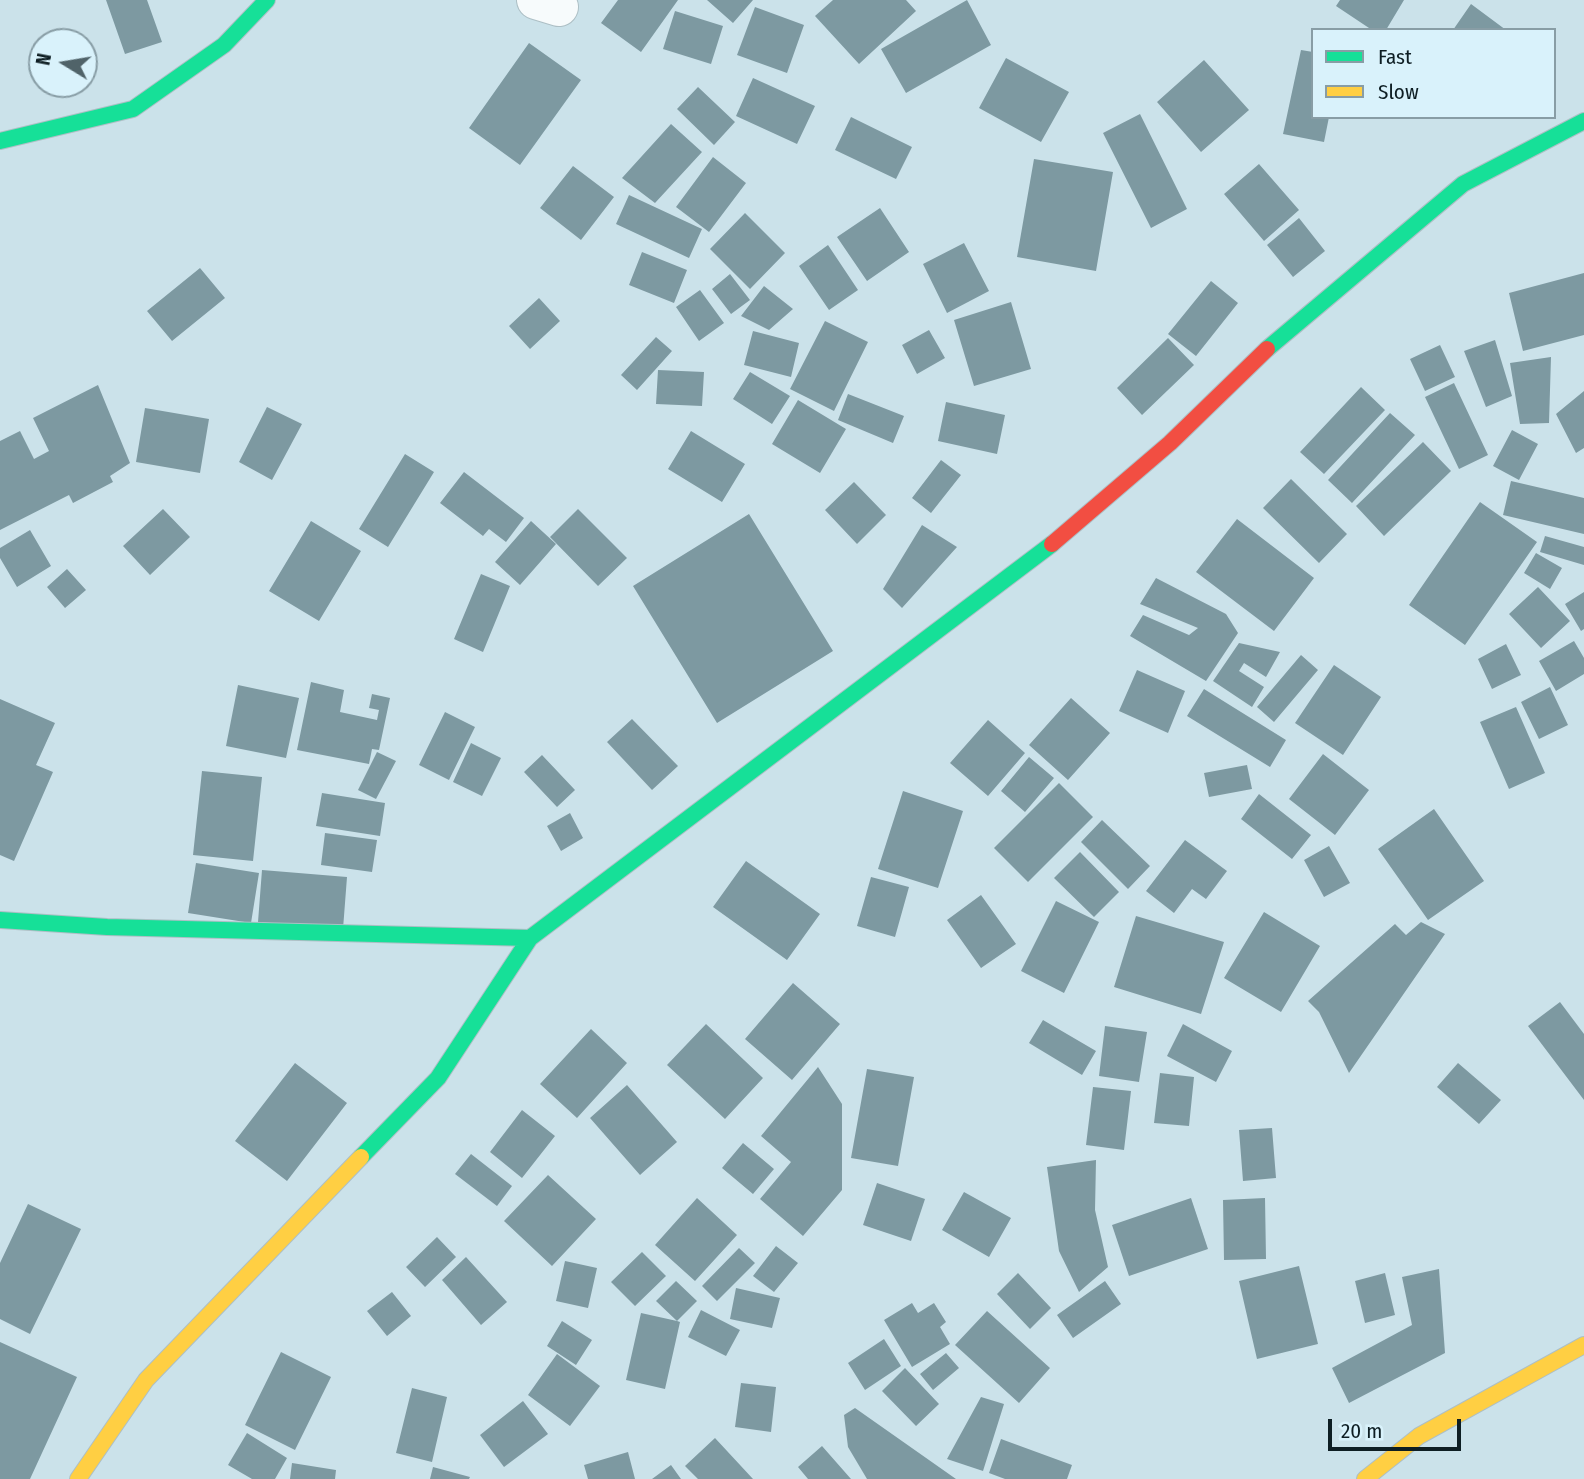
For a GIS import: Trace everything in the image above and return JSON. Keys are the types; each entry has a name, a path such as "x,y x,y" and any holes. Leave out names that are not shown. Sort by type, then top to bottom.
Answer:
{"street":[{"path":"0,141 133,109 224,45 267,0"},
{"path":"78,1479 146,1380 438,1078 530,938 1033,561 1170,443 1287,330 1463,184 1584,121"},
{"path":"0,920 107,927 530,938"},
{"path":"1365,1479 1419,1436 1584,1345"}],"building":[{"path":"106,0 147,0 162,42 125,54"},
{"path":"618,0 678,0 641,52 601,23"},
{"path":"707,0 753,0 733,23"},
{"path":"833,0 906,0 916,11 859,64 815,16"},
{"path":"967,0 991,45 906,93 881,49"},
{"path":"1340,0 1404,0 1387,28 1369,28 1336,6"},
{"path":"1471,4 1503,28 1454,28"},
{"path":"755,7 804,25 787,73 737,55"},
{"path":"675,11 723,26 711,64 663,49"},
{"path":"529,43 581,80 520,165 469,128"},
{"path":"1301,50 1311,52 1311,119 1329,119 1324,142 1283,134"},
{"path":"1006,58 1069,92 1041,142 979,108"},
{"path":"1204,60 1249,110 1201,152 1157,102"},
{"path":"753,78 815,106 797,144 736,116"},
{"path":"698,87 735,122 714,145 677,109"},
{"path":"1140,114 1187,209 1151,228 1103,133"},
{"path":"851,117 912,147 896,179 835,150"},
{"path":"671,124 702,152 655,203 622,178"},
{"path":"713,157 746,183 709,232 676,207"},
{"path":"1034,159 1113,172 1096,271 1017,257"},
{"path":"1259,164 1299,210 1264,241 1224,194"},
{"path":"573,166 614,197 581,240 540,208"},
{"path":"629,195 702,229 689,258 616,224"},
{"path":"880,208 909,252 867,281 837,237"},
{"path":"745,213 785,253 750,289 710,249"},
{"path":"1299,218 1325,251 1293,277 1267,245"},
{"path":"964,243 989,291 947,313 923,264"},
{"path":"828,245 858,290 829,310 799,266"},
{"path":"642,252 687,270 674,303 629,285"},
{"path":"200,268 225,298 172,341 147,311"},
{"path":"1584,273 1584,335 1523,351 1509,293"},
{"path":"730,274 750,300 731,314 712,289"},
{"path":"1211,281 1238,303 1196,356 1168,334"},
{"path":"764,286 793,309 769,330 741,316"},
{"path":"700,290 724,323 699,341 676,307"},
{"path":"539,298 560,321 530,349 509,326"},
{"path":"1011,302 1031,369 974,386 954,320"},
{"path":"825,321 868,342 834,411 790,389"},
{"path":"929,330 945,358 917,374 902,345"},
{"path":"753,331 799,343 791,377 744,365"},
{"path":"656,337 672,351 637,390 621,375"},
{"path":"1168,338 1194,365 1142,415 1117,388"},
{"path":"1495,340 1512,396 1486,407 1464,351"},
{"path":"1440,345 1455,377 1425,391 1410,359"},
{"path":"1551,357 1549,423 1520,424 1510,363"},
{"path":"658,370 704,372 702,406 656,404"},
{"path":"750,372 790,396 772,424 733,399"},
{"path":"1454,383 1488,455 1459,469 1425,397"},
{"path":"98,385 130,463 110,476 113,482 73,503 69,495 0,530 0,441 20,431 34,459 49,451 33,418"},
{"path":"1361,387 1385,410 1324,474 1300,452"},
{"path":"1584,391 1584,448 1576,453 1556,414"},
{"path":"848,394 904,416 893,443 838,420"},
{"path":"798,400 846,429 820,473 772,444"},
{"path":"946,402 1005,415 997,454 938,441"},
{"path":"267,407 302,424 272,480 239,462"},
{"path":"145,408 209,419 200,473 136,462"},
{"path":"1390,413 1415,435 1352,503 1328,480"},
{"path":"1512,430 1538,444 1519,480 1493,466"},
{"path":"691,431 745,464 722,502 668,469"},
{"path":"1423,442 1451,471 1384,536 1356,506"},
{"path":"405,454 434,472 388,547 359,529"},
{"path":"941,460 961,475 931,513 912,498"},
{"path":"464,472 524,518 506,542 489,529 483,536 440,503"},
{"path":"1291,479 1347,534 1319,563 1263,508"},
{"path":"1511,481 1584,498 1584,534 1503,515"},
{"path":"854,482 886,515 857,544 825,510"},
{"path":"1480,502 1537,542 1465,645 1409,605"},
{"path":"163,509 190,537 150,575 123,546"},
{"path":"578,509 627,558 598,586 550,537"},
{"path":"749,514 833,651 717,723 633,586"},
{"path":"1237,519 1314,578 1274,631 1196,572"},
{"path":"311,521 361,551 319,621 269,591"},
{"path":"531,521 556,544 520,585 495,562"},
{"path":"922,525 957,547 902,608 883,589"},
{"path":"30,530 51,566 17,587 0,558 0,548"},
{"path":"1545,536 1584,547 1584,565 1540,552"},
{"path":"1536,553 1562,568 1550,589 1524,573"},
{"path":"67,569 86,590 65,608 47,587"},
{"path":"481,574 510,586 483,652 454,639"},
{"path":"1156,578 1226,614 1238,633 1206,681 1130,636 1143,615 1189,635 1198,628 1140,604"},
{"path":"1538,587 1570,621 1541,648 1509,614"},
{"path":"1584,592 1584,629 1581,631 1565,604"},
{"path":"1574,641 1584,658 1584,674 1556,691 1539,661"},
{"path":"1239,643 1280,652 1266,677 1244,663 1239,671 1264,687 1252,707 1213,681"},
{"path":"1506,644 1521,675 1492,689 1478,659"},
{"path":"1301,655 1318,670 1274,722 1257,707"},
{"path":"1334,665 1381,697 1343,755 1295,723"},
{"path":"1137,670 1185,691 1168,733 1119,711"},
{"path":"311,682 344,690 340,712 377,720 379,710 369,708 372,694 390,698 379,750 372,749 369,764 297,750"},
{"path":"238,685 299,698 286,758 226,746"},
{"path":"1550,687 1568,725 1539,739 1521,702"},
{"path":"1204,689 1286,740 1270,767 1187,716"},
{"path":"1071,698 1110,733 1068,780 1029,745"},
{"path":"0,699 55,723 36,765 53,772 14,861 0,855"},
{"path":"1516,707 1545,773 1509,789 1480,722"},
{"path":"445,712 475,727 449,780 419,765"},
{"path":"632,719 678,766 652,790 607,742"},
{"path":"988,720 1025,753 988,796 950,763"},
{"path":"471,743 501,758 482,796 453,782"},
{"path":"377,752 396,761 376,799 358,790"},
{"path":"1323,754 1369,790 1335,835 1289,799"},
{"path":"542,755 575,790 557,807 524,772"},
{"path":"1029,757 1054,778 1025,812 1001,791"},
{"path":"1247,765 1252,789 1209,797 1204,773"},
{"path":"202,771 262,777 253,861 193,855"},
{"path":"1059,783 1093,817 1028,882 994,848"},
{"path":"903,791 963,811 938,888 878,869"},
{"path":"322,793 385,803 380,836 316,826"},
{"path":"1259,794 1311,835 1292,859 1241,819"},
{"path":"1434,809 1484,881 1428,920 1378,849"},
{"path":"570,813 583,838 561,851 547,826"},
{"path":"1102,820 1150,866 1128,889 1081,842"},
{"path":"325,833 377,840 372,872 321,865"},
{"path":"1185,840 1227,871 1206,899 1192,889 1174,913 1146,891"},
{"path":"1329,846 1350,883 1324,897 1304,860"},
{"path":"1080,852 1119,892 1094,917 1054,878"},
{"path":"746,861 820,914 787,960 713,907"},
{"path":"196,863 259,873 251,923 188,913"},
{"path":"262,870 347,877 343,929 258,922"},
{"path":"871,877 909,887 895,937 857,926"},
{"path":"981,895 1016,944 981,968 947,920"},
{"path":"1056,901 1099,922 1064,993 1021,971"},
{"path":"1264,912 1320,946 1281,1012 1224,978"},
{"path":"1136,916 1224,942 1201,1014 1114,987"},
{"path":"1421,922 1445,934 1349,1073 1319,1012 1308,1001 1395,924 1406,935"},
{"path":"793,983 840,1024 792,1080 745,1039"},
{"path":"1560,1002 1584,1034 1584,1100 1528,1026"},
{"path":"1043,1020 1096,1051 1082,1075 1029,1043"},
{"path":"706,1024 763,1078 725,1119 667,1065"},
{"path":"1183,1024 1232,1051 1216,1082 1167,1056"},
{"path":"1105,1026 1147,1032 1139,1082 1099,1076"},
{"path":"591,1029 627,1063 577,1118 540,1084"},
{"path":"295,1063 347,1103 287,1181 235,1141"},
{"path":"1458,1063 1501,1100 1479,1124 1437,1087"},
{"path":"818,1067 842,1104 842,1190 803,1236 760,1199 791,1162 761,1136"},
{"path":"867,1069 914,1077 898,1166 851,1158"},
{"path":"1160,1073 1194,1077 1189,1126 1154,1123"},
{"path":"627,1085 677,1142 640,1175 590,1118"},
{"path":"1093,1087 1131,1091 1124,1150 1086,1145"},
{"path":"522,1110 555,1136 522,1178 490,1152"},
{"path":"1272,1128 1276,1178 1243,1181 1239,1130"},
{"path":"743,1143 774,1169 753,1194 722,1168"},
{"path":"471,1154 512,1186 497,1206 455,1174"},
{"path":"1096,1160 1095,1210 1108,1267 1079,1292 1059,1251 1047,1167"},
{"path":"548,1175 596,1219 552,1266 504,1221"},
{"path":"877,1183 925,1199 911,1241 863,1225"},
{"path":"964,1192 1011,1218 989,1257 942,1230"},
{"path":"697,1198 737,1235 695,1281 655,1245"},
{"path":"1191,1198 1208,1249 1129,1276 1112,1225"},
{"path":"1265,1198 1266,1259 1224,1260 1223,1200"},
{"path":"28,1204 81,1229 30,1334 0,1319 0,1263"},
{"path":"437,1237 456,1257 425,1287 406,1267"},
{"path":"776,1246 798,1263 774,1292 753,1276"},
{"path":"739,1248 755,1263 717,1301 702,1286"},
{"path":"642,1252 666,1276 635,1306 611,1282"},
{"path":"466,1257 507,1302 481,1325 442,1280"},
{"path":"565,1261 597,1268 588,1308 556,1301"},
{"path":"1299,1266 1318,1344 1257,1359 1239,1281"},
{"path":"1439,1269 1445,1353 1349,1403 1332,1368 1412,1325 1402,1277"},
{"path":"1018,1273 1051,1308 1030,1329 997,1294"},
{"path":"1385,1273 1395,1315 1365,1323 1355,1281"},
{"path":"676,1281 697,1301 677,1321 656,1301"},
{"path":"1105,1281 1121,1304 1073,1338 1057,1315"},
{"path":"736,1288 780,1298 772,1328 730,1319"},
{"path":"392,1292 411,1316 387,1336 367,1311"},
{"path":"912,1303 918,1313 934,1303 946,1322 940,1327 950,1344 912,1367 884,1320"},
{"path":"701,1310 740,1330 726,1356 688,1337"},
{"path":"987,1311 1050,1368 1019,1403 955,1345"},
{"path":"641,1313 680,1322 665,1389 626,1380"},
{"path":"562,1321 592,1340 576,1365 547,1346"},
{"path":"884,1339 901,1366 865,1390 848,1363"},
{"path":"0,1342 77,1377 30,1479 0,1479"},
{"path":"281,1352 331,1377 295,1450 245,1425"},
{"path":"946,1353 959,1368 933,1390 920,1374"},
{"path":"557,1354 600,1386 570,1426 528,1395"},
{"path":"905,1368 939,1404 916,1426 882,1391"},
{"path":"741,1383 776,1387 771,1432 735,1427"},
{"path":"412,1388 447,1397 432,1462 396,1453"},
{"path":"981,1397 1004,1404 983,1471 947,1459"},
{"path":"523,1401 548,1434 504,1467 480,1435"},
{"path":"855,1408 956,1479 867,1479 848,1447 844,1415"},
{"path":"247,1433 287,1458 275,1479 252,1479 228,1465"},
{"path":"715,1438 753,1479 698,1479 685,1466"},
{"path":"1001,1439 1072,1465 1067,1479 1005,1479 989,1473"},
{"path":"822,1446 851,1479 808,1479 798,1467"},
{"path":"628,1452 635,1479 588,1479 584,1465"},
{"path":"292,1463 336,1470 335,1479 290,1479"},
{"path":"671,1465 681,1479 652,1479"},
{"path":"433,1467 470,1477 430,1479"}],"traffic: fast":[{"path":"0,141 133,109 224,45 267,0"},
{"path":"1267,349 1463,184 1584,121"},
{"path":"361,1157 438,1078 530,938 1052,544"},
{"path":"0,920 107,927 530,938"}],"traffic: slow":[{"path":"78,1479 146,1380 361,1157"},
{"path":"1365,1479 1419,1436 1584,1345"}],"traffic: jam":[{"path":"1052,544 1170,443 1267,349"}]}
